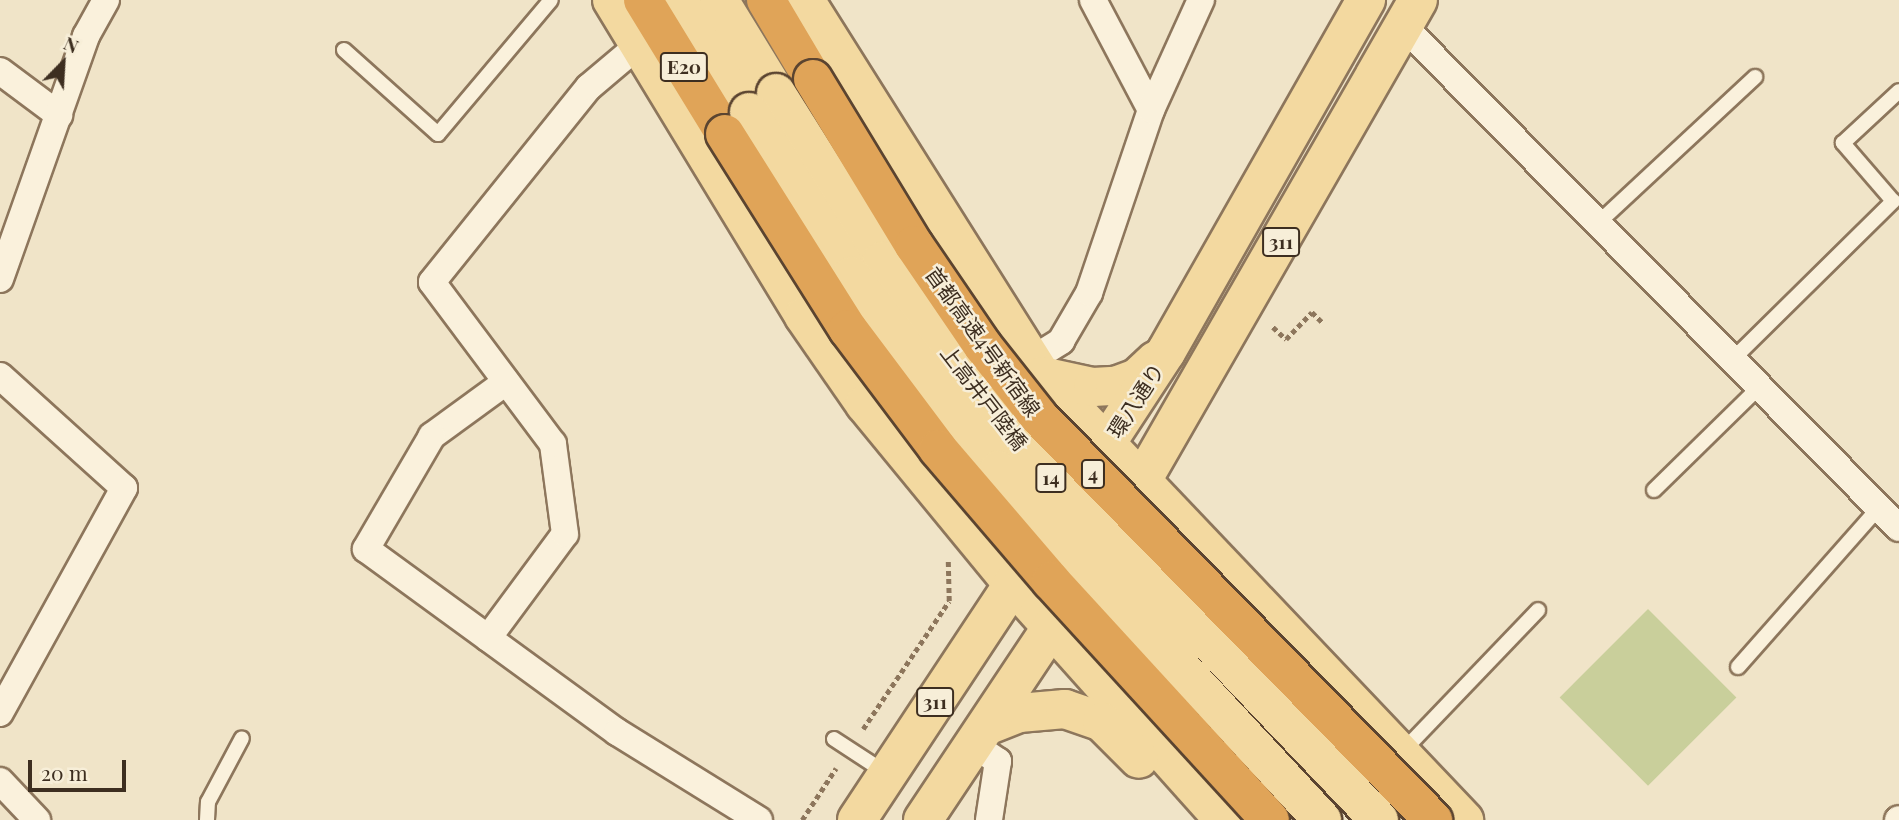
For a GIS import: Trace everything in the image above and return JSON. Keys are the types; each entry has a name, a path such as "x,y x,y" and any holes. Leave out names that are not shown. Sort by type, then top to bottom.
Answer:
{"highway":[{"name":"E20","path":"643,0 750,113"},
{"name":"首都高速4号新宿線","path":"766,0 915,245 983,346 1039,417 1433,820"},
{"path":"750,113 848,329 938,449 1051,581 1270,820"}],"main road":[{"path":"612,0 641,43 804,316 865,404 1013,584 1223,820"},
{"name":"14","path":"678,0 750,113"},
{"name":"14","path":"719,0 750,113"},
{"path":"805,0 1036,368 1105,445 1464,820"},
{"name":"環八通り","path":"857,820 1166,352 1366,0"},
{"name":"311","path":"923,820 1052,628 1142,483 1411,14"},
{"name":"上高井戸陸橋","path":"750,113 851,276 998,470 1322,820"},
{"name":"上高井戸陸橋","path":"750,113 882,261 1027,451 1379,820"},
{"path":"804,316 864,373 912,378 944,364 973,311 942,219"},
{"path":"1036,368 1093,387 1115,386 1137,378 1166,352"},
{"path":"1181,771 1162,729 1153,676 1154,651 1165,629 1200,602 1239,603 1276,624"},
{"path":"981,735 1019,713 1065,709 1102,722 1172,793 1223,820"}],"street":[{"path":"0,279 86,36 106,0"},
{"path":"1093,0 1151,110"},
{"path":"1036,368 1074,322 1151,110 1202,0"},
{"path":"1411,14 1597,224 1899,528"},
{"path":"488,638 565,534 553,444 432,282 589,87 641,43"},
{"path":"0,71 59,115"},
{"path":"0,376 124,488 0,713"},
{"path":"506,382 432,436 366,549 617,732 759,820"},
{"path":"981,735 998,761 989,820"},
{"path":"0,781 37,820"}],"lane":[{"path":"344,50 438,134 551,0"},
{"path":"1597,224 1755,77"},
{"path":"1731,361 1893,201 1843,143 1899,91"},
{"path":"1654,490 1758,388"},
{"path":"1738,667 1878,509"},
{"path":"1400,753 1538,610"},
{"path":"207,820 208,802 242,738"},
{"path":"834,739 887,774"}],"path":[{"path":"1273,327 1286,339 1312,312 1322,322"},
{"path":"802,820 949,601 948,560 939,550"}],"green space":[{"path":"1648,609 1736,697 1648,786 1560,697"}]}
